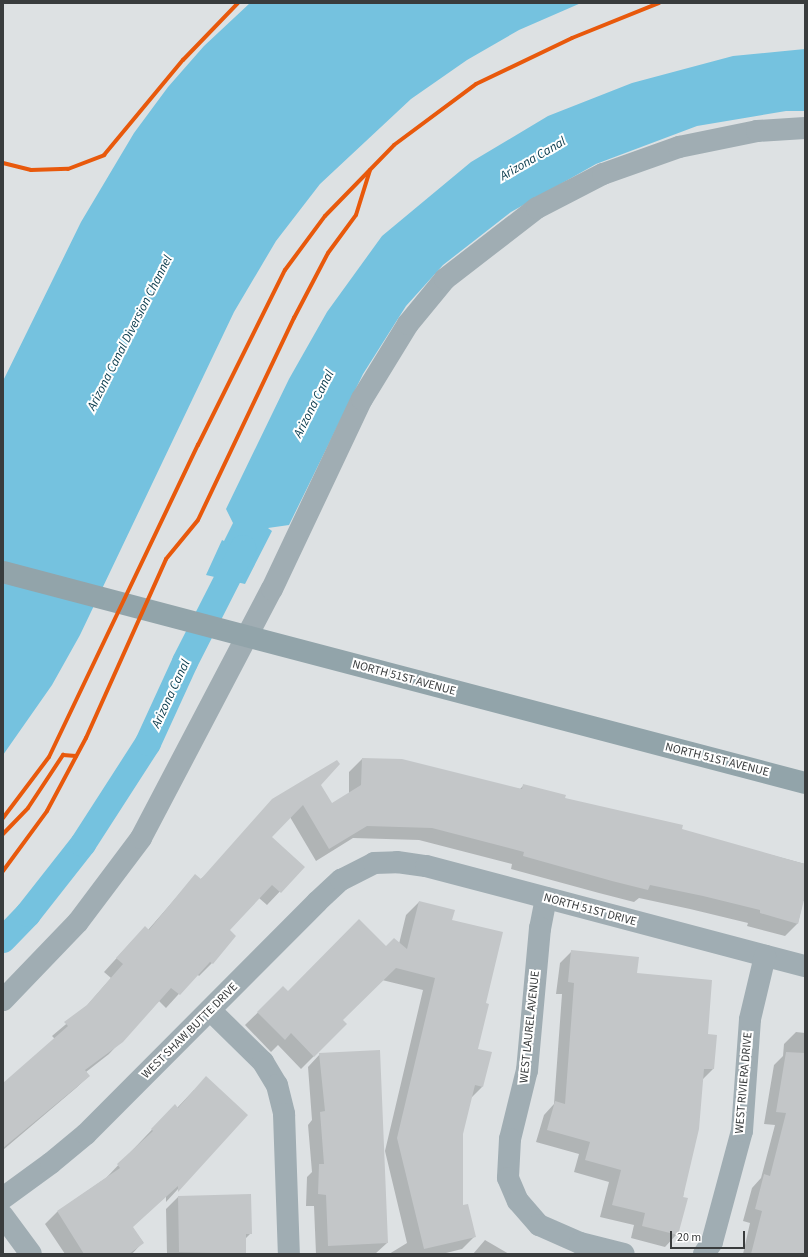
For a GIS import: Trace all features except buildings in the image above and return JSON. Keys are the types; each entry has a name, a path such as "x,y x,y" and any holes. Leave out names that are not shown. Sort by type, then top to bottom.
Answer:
{"main road":[{"name":"NORTH 51ST AVENUE","path":"3,572 805,782"}],"street":[{"path":"3,1000 78,922 141,838 247,636 362,399 408,324 445,279 537,208 603,174 679,147 757,131 805,128"},
{"name":"NORTH 51ST DRIVE","path":"374,863 397,862 426,866 805,966"},
{"name":"WEST SHAW BUTTE DRIVE","path":"3,1198 86,1134 341,880 374,863"},
{"name":"WEST LAUREL AVENUE","path":"546,898 540,928 527,1070 510,1139 508,1178 518,1200 539,1225 580,1243 624,1254"},
{"name":"WEST RIVIERA DRIVE","path":"704,1254 712,1242 742,1131 750,1019 765,956"},
{"path":"211,1011 263,1062 277,1085 284,1114 289,1254"},
{"path":"3,1216 31,1254"}],"water":[{"name":"Arizona Canal Diversion Channel","path":"250,3 581,3 519,30 467,60 411,99 320,184 276,241 234,312 80,635 52,685 3,755 3,381 81,222 134,133 168,87 204,46"},
{"path":"805,49 805,111 786,111 697,126 596,164 511,212 443,265 406,306 363,374 289,525 268,528 272,531 245,584 206,575 222,540 224,541 233,523 226,509 289,379 327,312 382,236 471,162 548,116 632,83 733,56"}],"waterway":[{"name":"Arizona Canal","path":"3,940 28,914 83,844 148,743 185,662 243,548"}],"cycle path":[{"path":"3,163 31,170 68,169 104,155 183,60 238,3"},
{"path":"3,818 49,757 198,445 285,270 325,216 394,145 476,84 572,38 659,3"},
{"path":"3,871 47,811 86,738 166,559 198,520 294,318 328,253 356,215 370,170"},
{"path":"3,834 28,808 63,755 76,756"}]}
